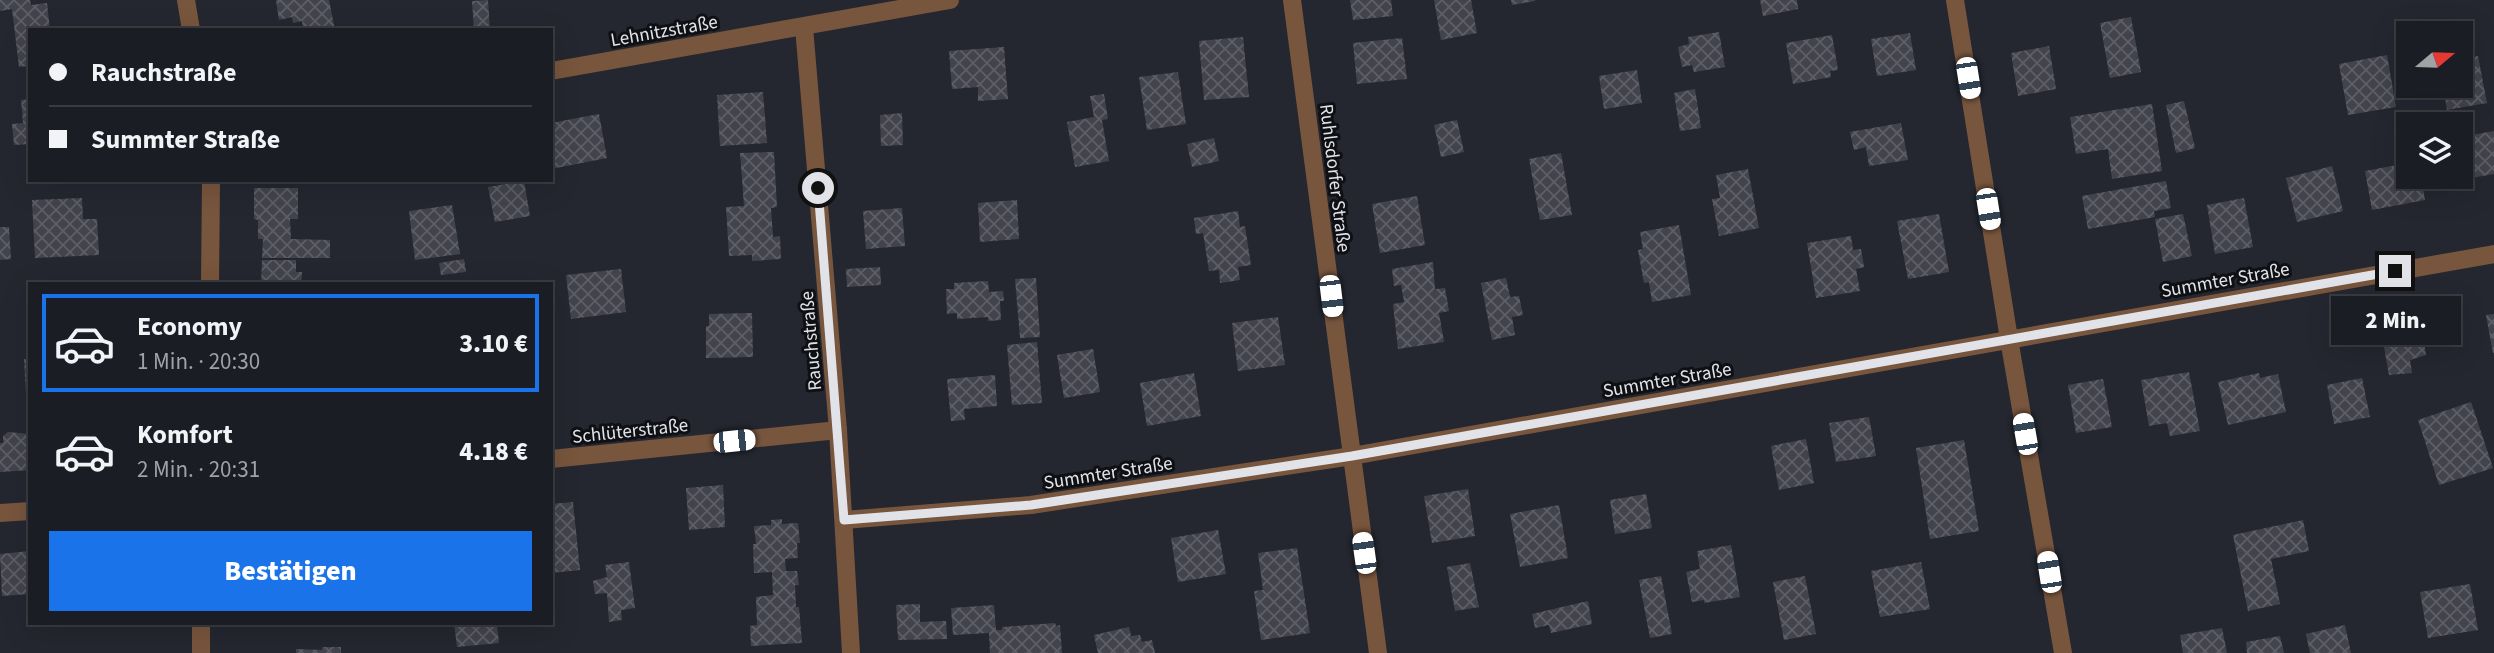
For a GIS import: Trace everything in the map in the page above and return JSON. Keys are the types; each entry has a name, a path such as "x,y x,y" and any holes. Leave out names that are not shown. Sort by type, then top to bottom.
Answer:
{"street":[{"path":"186,0 191,28"},
{"name":"Lehnitzstraße","path":"553,71 950,0"},
{"name":"Ruhlsdorfer Straße","path":"1292,0 1378,653"},
{"path":"1955,0 2063,653"},
{"name":"Rauchstraße","path":"804,27 838,430 850,653"},
{"path":"210,282 211,182"},
{"name":"Summter Straße","path":"844,520 1031,505 1352,456 2494,254"},
{"name":"Schlüterstraße","path":"553,459 838,430"},
{"path":"0,513 28,510"},
{"path":"201,625 201,653"}],"building":[{"path":"0,0 30,0 31,5 47,3 50,28 28,28 28,66 19,67 12,9 0,11"},
{"path":"276,0 329,0 335,28 303,28 302,21 293,23 292,17 279,20"},
{"path":"488,0 490,28 474,28 472,1"},
{"path":"1350,0 1391,0 1393,16 1353,20"},
{"path":"1434,0 1471,0 1477,33 1441,40"},
{"path":"1511,0 1535,0 1535,1 1512,5"},
{"path":"1760,0 1797,0 1798,9 1763,16"},
{"path":"2131,17 2141,72 2110,78 2100,23"},
{"path":"1719,32 1725,67 1694,72 1692,65 1682,67 1678,47 1689,44 1688,37"},
{"path":"1910,33 1916,70 1877,76 1871,39"},
{"path":"1832,35 1838,70 1830,71 1831,77 1793,84 1786,43"},
{"path":"1243,37 1249,97 1204,100 1199,41"},
{"path":"1402,38 1407,79 1357,84 1353,43"},
{"path":"2049,46 2056,89 2018,96 2011,53"},
{"path":"1004,47 1008,99 978,101 978,87 952,89 949,51"},
{"path":"2387,55 2396,107 2348,115 2339,64"},
{"path":"2478,56 2487,103 2447,110 2445,98 2473,98 2473,57"},
{"path":"1637,70 1642,103 1604,109 1599,76"},
{"path":"1178,72 1186,124 1147,130 1139,77"},
{"path":"1695,89 1701,128 1680,131 1674,93"},
{"path":"763,92 767,143 720,146 717,95"},
{"path":"1104,94 1108,119 1102,120 1109,161 1075,167 1067,122 1094,117 1090,96"},
{"path":"28,99 28,144 14,145 12,124 23,123 21,100"},
{"path":"2184,101 2195,148 2176,153 2166,105"},
{"path":"2152,104 2162,171 2112,179 2108,149 2076,154 2070,117"},
{"path":"902,113 903,145 881,146 880,115"},
{"path":"599,114 607,158 553,169 553,123"},
{"path":"1457,120 1464,152 1441,157 1434,125"},
{"path":"1901,123 1908,160 1869,166 1866,147 1854,150 1850,132"},
{"path":"2494,131 2494,174 2473,178 2473,135"},
{"path":"1214,138 1219,161 1192,167 1187,144"},
{"path":"774,152 777,207 771,208 773,237 780,236 781,259 752,261 752,255 729,256 726,207 744,206 740,153"},
{"path":"1561,153 1572,215 1540,220 1529,159"},
{"path":"2396,165 2396,189 2423,189 2425,200 2372,210 2365,171"},
{"path":"2332,166 2343,211 2297,222 2286,178"},
{"path":"1748,169 1759,228 1719,236 1712,199 1720,198 1716,175"},
{"path":"2166,181 2171,208 2154,211 2155,217 2088,229 2082,196"},
{"path":"524,182 530,216 495,222 488,187"},
{"path":"254,188 298,188 298,219 290,219 291,239 330,240 330,258 262,258 263,239 258,239 258,220 254,219"},
{"path":"1417,196 1425,245 1380,253 1372,204"},
{"path":"82,198 83,219 97,219 99,255 35,258 32,200"},
{"path":"2244,198 2253,247 2215,254 2207,205"},
{"path":"1017,200 1019,239 980,242 978,203"},
{"path":"452,205 460,254 415,260 409,211"},
{"path":"902,208 905,246 866,249 863,211"},
{"path":"1238,211 1240,227 1245,226 1251,265 1238,267 1240,280 1220,283 1219,270 1209,271 1203,233 1196,234 1194,218"},
{"path":"1939,214 1949,272 1908,279 1897,221"},
{"path":"2183,214 2192,256 2163,262 2155,219"},
{"path":"1679,225 1691,295 1652,302 1649,282 1644,283 1638,250 1643,249 1640,232"},
{"path":"0,227 9,227 11,259 0,260"},
{"path":"1851,236 1853,250 1861,249 1864,267 1856,269 1860,291 1816,298 1807,243"},
{"path":"464,259 466,272 441,275 439,263"},
{"path":"262,260 296,260 296,272 302,272 301,282 261,282"},
{"path":"1433,262 1435,289 1445,288 1449,311 1439,313 1444,342 1398,349 1393,304 1404,302 1401,285 1394,286 1392,269"},
{"path":"880,267 881,285 847,287 846,269"},
{"path":"621,269 626,312 571,319 566,275"},
{"path":"1036,278 1040,337 1020,338 1015,279"},
{"path":"1506,278 1510,297 1519,296 1523,315 1512,317 1515,335 1492,340 1481,283"},
{"path":"988,281 989,292 1003,291 1004,301 1000,301 1001,320 988,321 988,317 957,319 957,313 947,314 946,289 954,289 954,283"},
{"path":"752,313 753,357 706,358 706,326 709,326 709,314"},
{"path":"2494,314 2494,353 2493,353 2486,315"},
{"path":"1278,317 1285,365 1238,371 1232,323"},
{"path":"2421,322 2426,355 2410,360 2412,373 2389,375 2381,330"},
{"path":"1037,342 1042,403 1012,405 1007,345"},
{"path":"1093,349 1100,392 1064,398 1057,355"},
{"path":"24,359 28,359 28,392"},
{"path":"2189,372 2200,431 2170,436 2167,423 2149,426 2141,380"},
{"path":"1194,373 1201,416 1147,426 1140,383"},
{"path":"2259,373 2260,378 2278,374 2286,412 2228,425 2218,382"},
{"path":"995,375 997,406 964,409 965,420 951,421 947,379"},
{"path":"2362,378 2370,417 2334,424 2327,385"},
{"path":"2103,379 2112,427 2076,433 2068,385"},
{"path":"2471,402 2493,468 2439,485 2418,420"},
{"path":"1869,417 1876,456 1836,462 1829,423"},
{"path":"8,432 28,434 28,470 0,472 0,443 3,443 3,436"},
{"path":"1806,439 1814,483 1779,490 1771,446"},
{"path":"1964,440 1979,531 1930,539 1916,448"},
{"path":"723,485 725,527 689,530 686,488"},
{"path":"1468,489 1475,536 1432,543 1424,496"},
{"path":"1646,494 1652,528 1615,534 1610,500"},
{"path":"573,502 580,570 553,573 553,504"},
{"path":"1559,505 1568,558 1520,567 1510,514"},
{"path":"782,519 782,524 798,523 798,558 785,559 786,571 797,571 799,585 795,585 796,607 799,607 802,643 751,646 750,626 757,625 756,597 773,595 772,572 754,573 754,526 771,525 771,520"},
{"path":"2303,520 2309,551 2271,559 2280,604 2248,611 2233,535"},
{"path":"1218,530 1226,574 1178,582 1171,538"},
{"path":"1731,545 1740,597 1704,603 1704,600 1692,602 1686,572 1700,569 1697,551"},
{"path":"1297,548 1310,633 1261,640 1254,591 1263,590 1258,553"},
{"path":"28,551 28,594 2,596 0,554"},
{"path":"629,562 635,608 621,610 622,620 609,622 607,593 595,594 593,581 607,577 605,565"},
{"path":"1921,562 1930,609 1880,617 1871,571"},
{"path":"1470,563 1479,607 1455,611 1447,567"},
{"path":"1661,576 1672,634 1650,638 1639,580"},
{"path":"1805,576 1816,634 1784,640 1773,582"},
{"path":"2470,584 2478,630 2428,638 2420,592"},
{"path":"1588,601 1592,624 1551,633 1549,625 1535,628 1532,614"},
{"path":"920,604 920,622 946,621 947,639 898,640 896,605"},
{"path":"994,605 996,630 1002,630 1002,627 1055,623 1056,626 1060,625 1062,653 990,653 989,633 953,635 951,608"},
{"path":"454,625 502,625 497,626 499,643 457,647"},
{"path":"2345,625 2351,653 2310,653 2306,634"},
{"path":"1129,627 1131,636 1140,635 1142,642 1152,640 1155,653 1098,653 1094,635"},
{"path":"2222,628 2227,653 2183,653 2180,635"},
{"path":"2280,636 2284,653 2247,653 2246,642"},
{"path":"322,647 341,647 341,653 296,653 296,649 322,650"}],"route":[{"path":"818,188 844,520 1031,505 1352,456 2395,271"}]}
